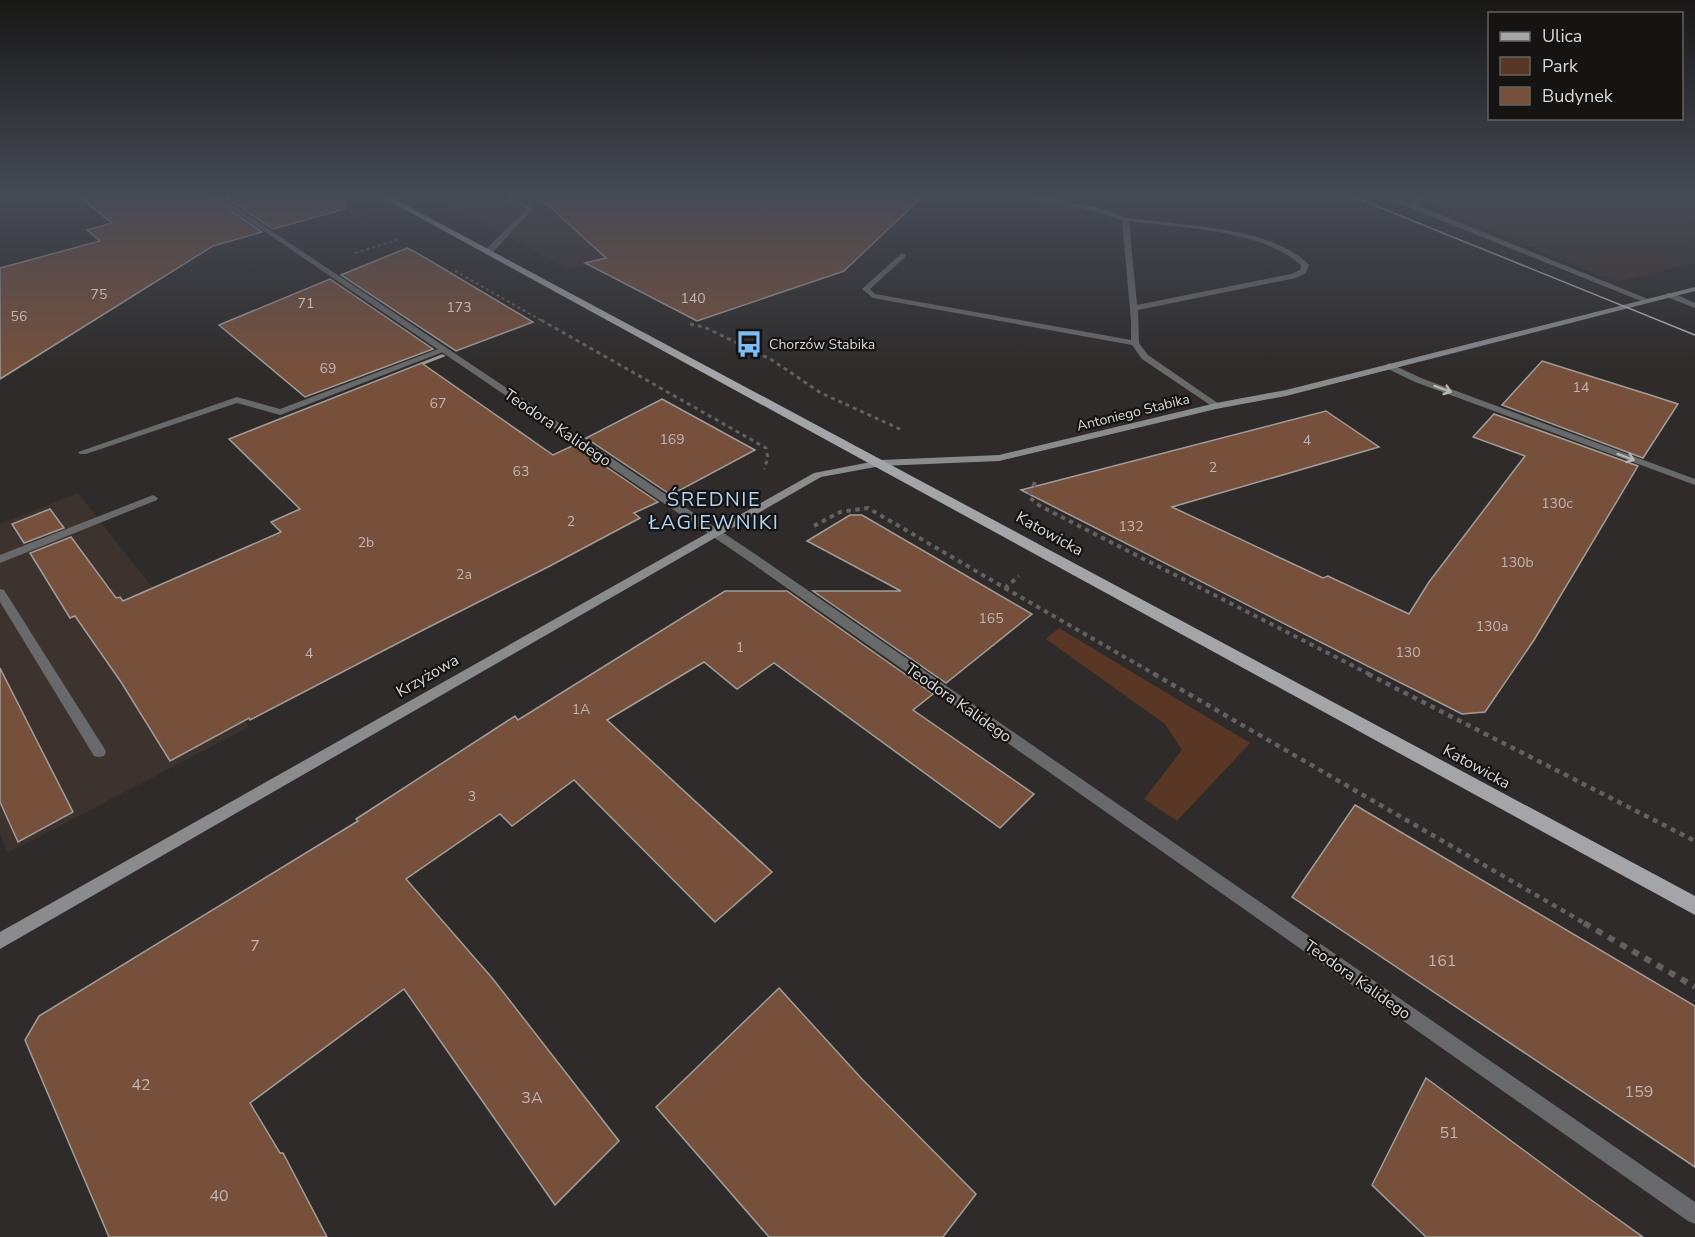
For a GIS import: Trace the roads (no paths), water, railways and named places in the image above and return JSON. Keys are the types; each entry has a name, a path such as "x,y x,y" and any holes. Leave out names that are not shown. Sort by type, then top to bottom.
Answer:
{"main road":[{"name":"Katowicka","path":"493,255 1695,906"}],"street":[{"name":"Teodora Kalidego","path":"303,255 713,532 1695,1214"},
{"path":"902,255 866,289 873,296 1135,343"},
{"path":"1129,255 1135,343 1145,357 1216,406"},
{"path":"1134,308 1293,276 1303,271 1305,266 1294,255"},
{"path":"1534,255 1649,301"},
{"name":"Antoniego Stabika","path":"881,463 999,458 1216,406 1286,393 1695,289"},
{"path":"1670,295 1695,306"},
{"path":"83,452 237,400 280,412 444,350"},
{"path":"1389,366 1418,380 1695,482"},
{"name":"Krzyżowa","path":"0,941 713,532 818,475 881,463"},
{"path":"0,559 153,498"},
{"path":"0,593 99,752"}],"tram line":[{"path":"1497,255 1695,335"}],"place":[{"name":"Chorzów Stabika","path":"749,344"}],"district":[{"name":"ŚREDNIE ŁAGIEWNIKI","path":"714,510"}]}
